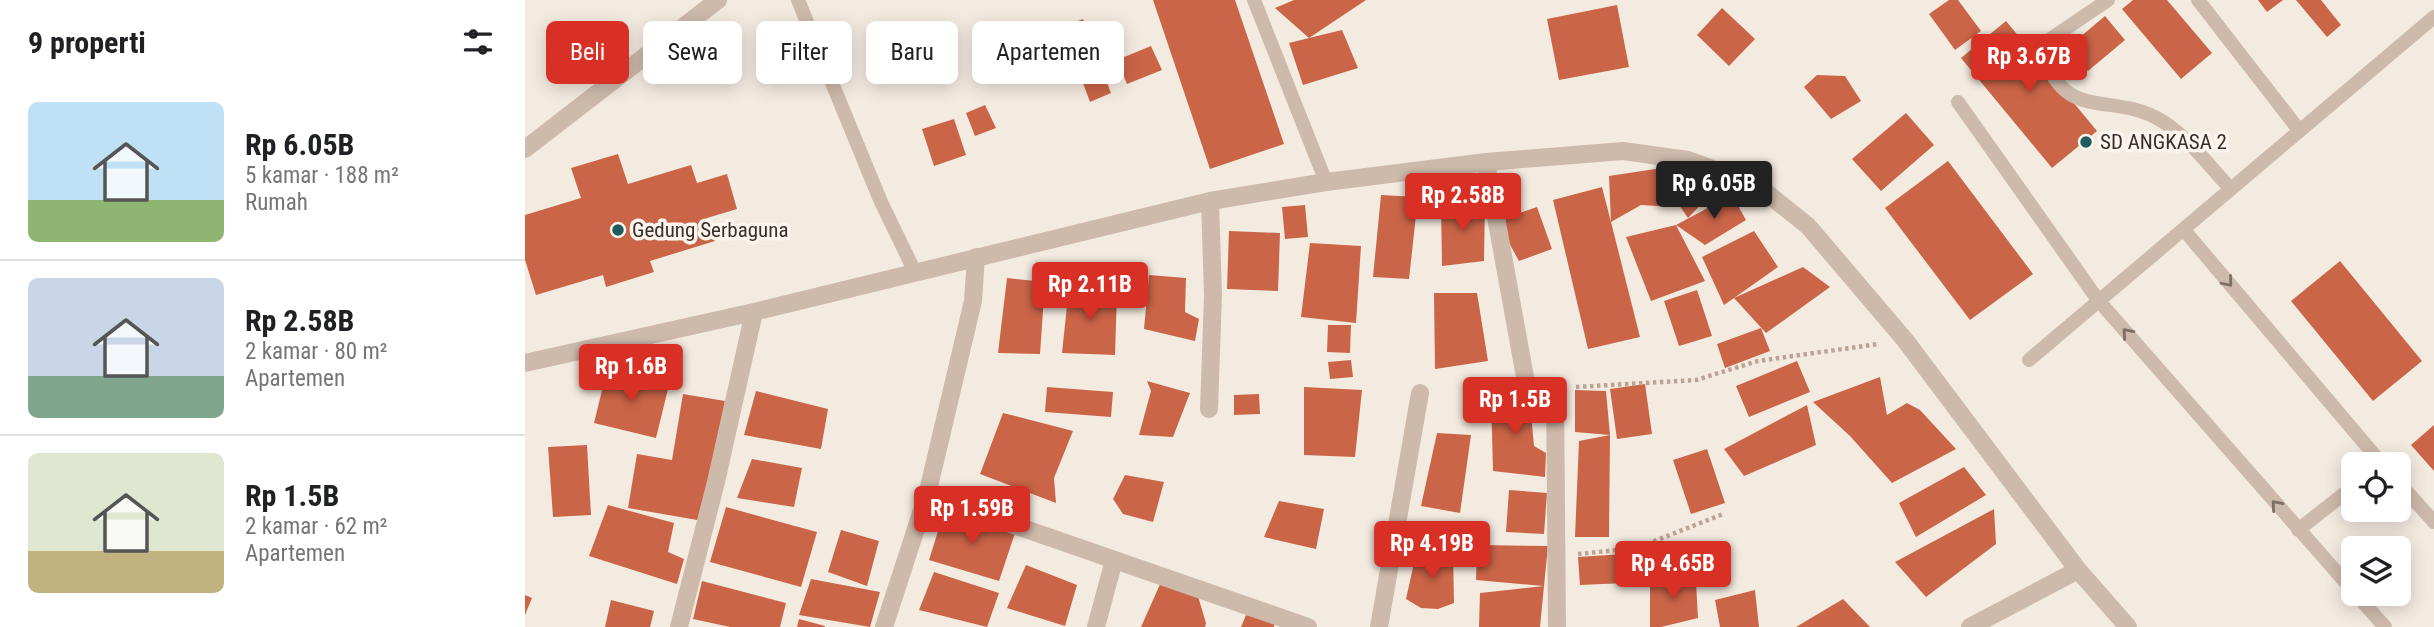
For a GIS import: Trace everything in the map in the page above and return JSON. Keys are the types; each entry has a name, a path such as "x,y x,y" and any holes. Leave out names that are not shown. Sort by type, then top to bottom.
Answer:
{"street":[{"path":"525,149 718,0"},
{"path":"525,363 754,312 1210,201 1326,182 1486,162 1623,151 1688,160 1758,186 1808,226 1905,340 2078,570 2129,627"},
{"path":"1486,162 1527,388 1555,389 1557,627"},
{"path":"1209,409 1213,295 1210,201"},
{"path":"884,627 927,495 973,301 976,257"},
{"path":"679,627 716,482 754,312"},
{"path":"1379,627 1420,393"},
{"path":"927,495 1303,626"},
{"path":"1096,627 1114,560"},
{"path":"1970,627 2078,570"}],"lane":[{"path":"798,0 881,202 915,272"},
{"path":"1254,0 1326,182"},
{"path":"2108,0 2049,40 2043,51 2048,68 2069,95 2086,103 2138,111 2160,120 2180,133 2231,189"},
{"path":"2199,0 2299,130"},
{"path":"2029,360 2434,17"},
{"path":"1958,102 2098,300 2341,578"},
{"path":"2184,230 2372,452"},
{"path":"2298,530 2341,496"},
{"path":"2411,496 2434,522"},
{"path":"2366,606 2385,627"}],"path":[{"path":"1555,389 1696,380 1758,361 1905,340"},
{"path":"1556,555 1605,553 1637,548 1723,514"}],"building":[{"path":"1153,0 1235,0 1284,144 1210,169"},
{"path":"1294,0 1366,0 1309,38 1275,8"},
{"path":"1949,0 1958,0 1981,31 1955,50 1929,14"},
{"path":"2133,0 2167,0 2212,53 2181,79 2122,9"},
{"path":"2258,0 2283,0 2267,12"},
{"path":"2296,0 2321,0 2341,25 2327,37"},
{"path":"1617,5 1629,67 1559,80 1547,19"},
{"path":"1722,8 1755,39 1729,66 1697,35"},
{"path":"2105,16 2125,40 2088,71 2067,48"},
{"path":"2006,21 2097,131 2052,168 1961,58"},
{"path":"1342,30 1358,68 1303,85 1289,43"},
{"path":"1151,46 1162,70 1127,84 1124,77 1124,57"},
{"path":"1817,75 1845,76 1861,101 1831,119 1804,87"},
{"path":"1083,84 1108,84 1111,93 1090,102"},
{"path":"985,105 996,128 975,136 966,113"},
{"path":"1906,113 1934,145 1881,191 1852,159"},
{"path":"954,119 966,155 934,166 922,129"},
{"name":"Gedung Serbaguna","path":"618,154 628,184 691,165 697,183 727,174 737,209 707,218 715,241 650,261 654,272 606,287 603,275 536,295 525,260 525,215 581,198 571,168"},
{"path":"1948,161 2033,274 1970,320 1885,208"},
{"path":"1662,168 1672,207 1641,205 1611,222 1609,176"},
{"path":"1708,169 1723,181 1688,218 1668,189"},
{"path":"1602,187 1640,337 1588,349 1553,200"},
{"path":"1381,195 1418,197 1409,279 1373,277"},
{"path":"1732,195 1746,220 1705,245 1676,225"},
{"path":"1485,201 1484,261 1442,266 1441,205"},
{"path":"1305,205 1308,237 1285,239 1282,207"},
{"path":"1537,207 1552,249 1519,261 1497,221"},
{"path":"1676,225 1705,281 1651,301 1626,237"},
{"path":"1229,231 1280,233 1278,291 1227,289"},
{"path":"1754,231 1778,267 1724,305 1702,257"},
{"path":"1310,243 1361,246 1356,323 1301,317"},
{"path":"2340,261 2422,361 2373,401 2291,301"},
{"path":"1803,267 1830,287 1766,333 1734,298"},
{"path":"1149,275 1186,278 1185,312 1199,319 1195,341 1144,329"},
{"path":"1007,278 1045,282 1040,354 998,353"},
{"path":"1069,287 1117,293 1115,355 1062,353"},
{"path":"1697,290 1712,336 1679,346 1664,301"},
{"path":"1434,293 1477,293 1488,361 1435,369"},
{"path":"1328,325 1351,325 1350,353 1327,352"},
{"path":"1761,328 1770,351 1725,368 1717,344"},
{"path":"1351,360 1353,377 1330,379 1328,362"},
{"path":"1797,361 1810,392 1749,417 1736,386"},
{"path":"607,370 669,385 656,438 594,423"},
{"path":"1880,377 1887,415 1907,403 1920,410 1956,449 1892,483 1850,436 1813,402"},
{"path":"1147,381 1190,393 1173,437 1139,435 1151,391"},
{"path":"1645,384 1652,434 1617,439 1610,389"},
{"path":"1047,387 1113,392 1111,417 1045,412"},
{"path":"1304,387 1362,390 1355,457 1304,455"},
{"path":"1575,390 1606,391 1610,435 1575,432"},
{"path":"756,391 828,409 821,449 744,435"},
{"path":"1529,392 1534,446 1546,453 1545,477 1493,471 1491,396"},
{"path":"683,394 725,401 703,521 628,508 637,454 672,460"},
{"path":"1259,394 1260,414 1234,415 1234,395"},
{"path":"1807,405 1816,445 1744,476 1724,449"},
{"path":"1003,413 1073,431 1054,478 1056,503 980,474"},
{"path":"2434,425 2434,471 2411,445"},
{"path":"1437,433 1471,435 1460,513 1421,506"},
{"path":"1610,435 1609,537 1575,537 1579,441"},
{"path":"587,445 591,515 553,517 548,447"},
{"path":"1707,449 1725,503 1691,514 1673,460"},
{"path":"752,459 802,468 794,507 737,498"},
{"path":"1964,467 1986,495 1916,537 1899,503"},
{"path":"1125,475 1164,482 1153,522 1123,514 1113,499"},
{"path":"1509,490 1547,493 1544,534 1506,532"},
{"path":"1279,501 1324,509 1316,549 1264,537"},
{"path":"608,505 674,523 668,552 684,559 677,584 589,556"},
{"path":"726,507 817,532 801,587 710,562"},
{"path":"1994,509 1996,544 1926,597 1895,562"},
{"path":"944,512 1015,533 999,581 929,560"},
{"path":"841,530 879,541 867,586 828,572"},
{"path":"1680,541 1685,564 1664,575 1656,552"},
{"path":"1477,545 1548,546 1544,586 1476,580"},
{"path":"1453,553 1454,603 1438,609 1421,608 1406,599 1416,554"},
{"path":"1624,554 1626,583 1580,585 1578,557"},
{"path":"1026,565 1077,585 1065,626 1007,608"},
{"path":"934,572 999,593 987,627 919,610"},
{"path":"1664,575 1696,582 1698,618 1650,627 1650,585"},
{"path":"811,579 880,592 870,627 799,615"},
{"path":"702,581 786,603 780,627 730,627 693,619"},
{"path":"1161,582 1197,593 1205,627 1141,627"},
{"path":"1544,586 1540,627 1479,627 1480,593"},
{"path":"1755,590 1759,627 1720,627 1715,600"},
{"path":"525,595 532,598 525,615"},
{"path":"1843,599 1870,627 1796,627"},
{"path":"611,600 654,611 650,627 605,627"},
{"path":"1246,615 1275,622 1274,627 1241,627"},
{"path":"799,619 825,626 825,627 797,627"}],"place":[{"name":"SD ANGKASA 2","path":"2086,142"},
{"name":"Gedung Serbaguna","path":"618,230"}]}
